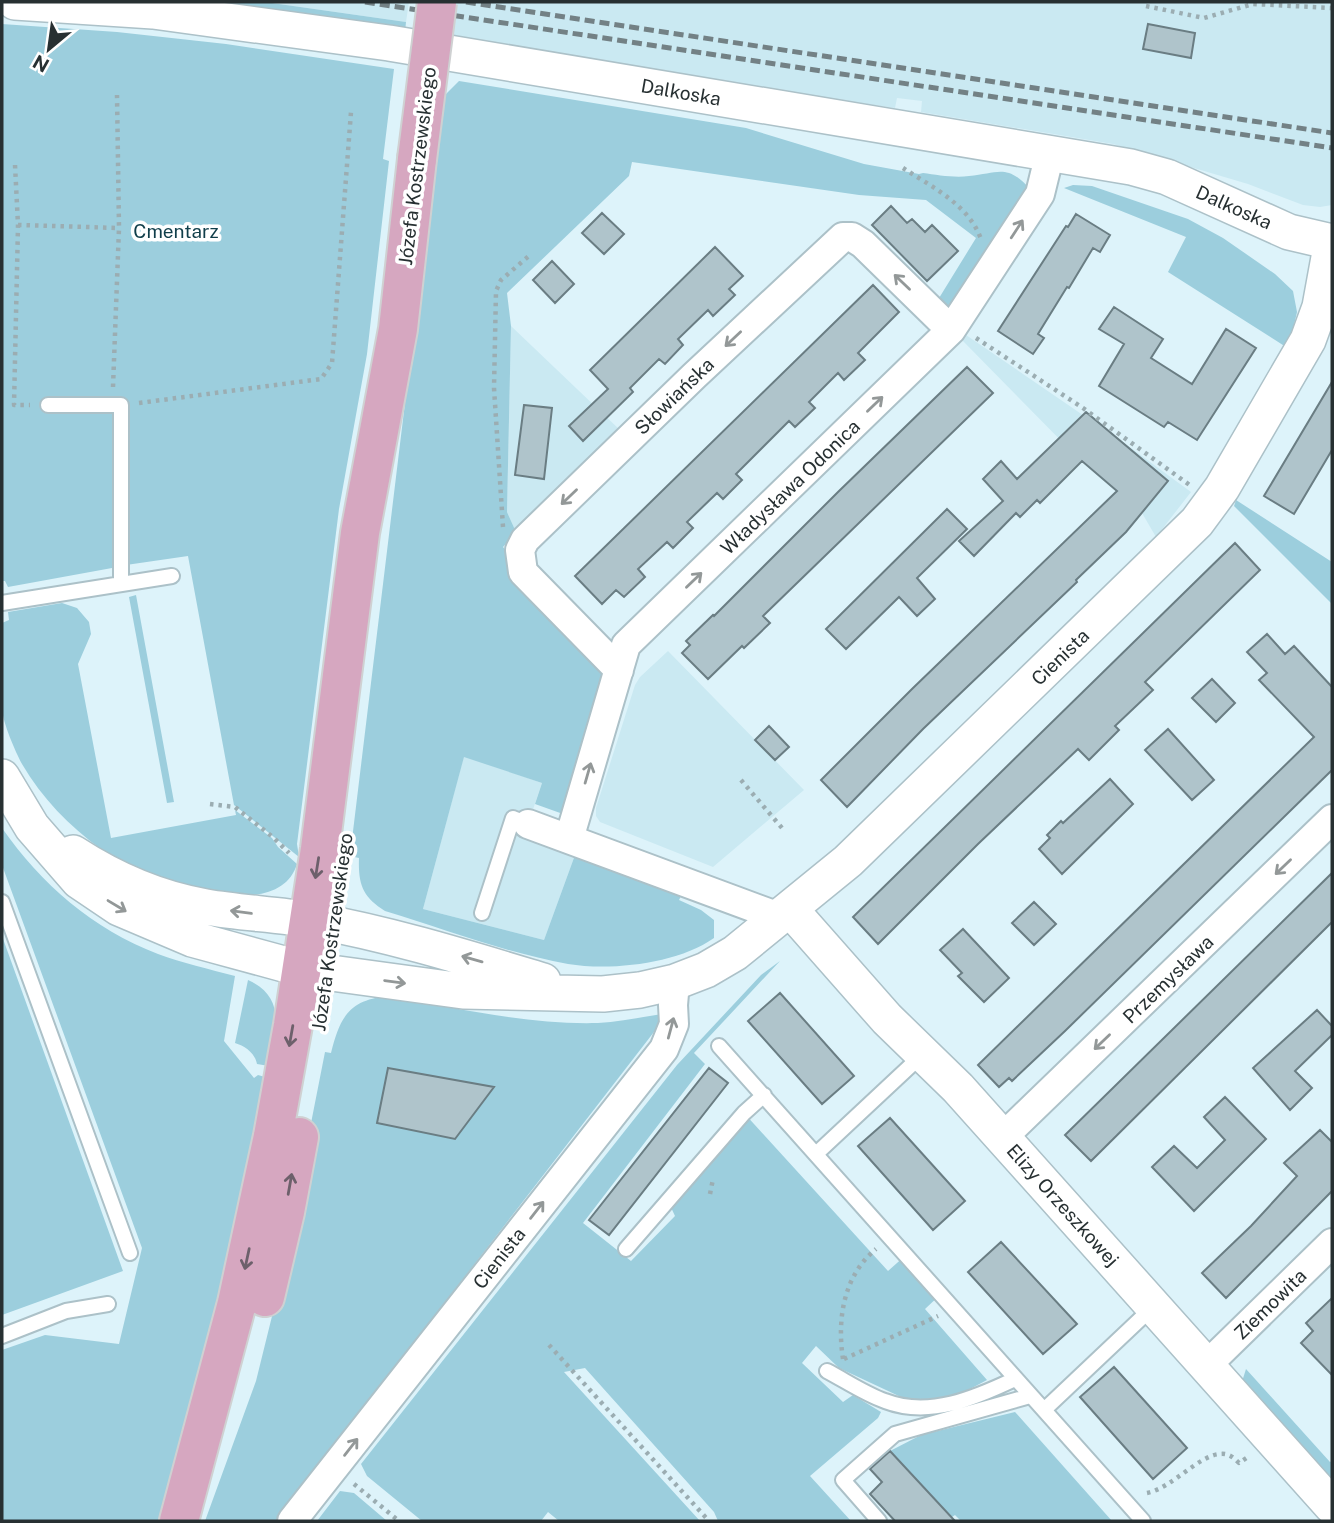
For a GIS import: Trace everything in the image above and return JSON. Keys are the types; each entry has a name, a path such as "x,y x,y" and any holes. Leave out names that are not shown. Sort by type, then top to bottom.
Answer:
{"main road":[{"name":"Józefa Kostrzewskiego","path":"195,1521 230,1425 265,1299 285,1212 322,922 384,536 398,388 398,330 436,2"},
{"name":"Józefa Kostrzewskiego","path":"179,1521 237,1303 273,1136 315,971"}],"street":[{"name":"Dalkoska","path":"15,2 153,11 376,41 1131,167 1167,177 1289,232 1332,242"},
{"name":"Władysława Odonica","path":"569,839 626,645 958,331 987,274 1040,194 1050,153"},
{"name":"Słowiańska","path":"520,550 526,540 664,404 843,237 852,237 863,244 958,331"},
{"name":"Cienista","path":"2,777 32,827 79,881 119,908 192,939 315,971 463,991 584,993 640,990 675,982 706,970 735,953 867,845 1197,522 1222,488 1308,340 1320,307 1332,242"},
{"path":"520,550 523,572 619,670"},
{"name":"Przemysława","path":"1003,1137 1332,819"},
{"path":"528,824 784,913"},
{"name":"Cienista","path":"32,827 88,863 160,896 204,907 322,922 402,940 584,993"},
{"name":"Elizy Orzeszkowej","path":"784,913 958,1088 1332,1506"},
{"name":"Cienista","path":"300,1511 664,1049 674,1024 675,982"},
{"name":"Ziemowita","path":"1207,1365 1332,1243"}],"lane":[{"path":"48,404 117,405 121,584"},
{"path":"2,603 172,576"},
{"path":"482,913 513,818 528,824"},
{"path":"2,902 130,1253"},
{"path":"719,1046 1143,1521"},
{"path":"816,1154 923,1054"},
{"path":"626,1249 744,1113 764,1095"},
{"path":"2,1336 66,1311 108,1304"},
{"path":"1044,1410 1154,1306"},
{"path":"827,1371 883,1401 919,1409 980,1396 1015,1379"},
{"path":"879,1521 843,1480 895,1434 1030,1396"}],"path":[{"path":"1146,6 1204,18 1253,4 1332,8"},
{"path":"117,95 117,405 321,379 327,372 332,363 351,112"},
{"path":"15,166 19,225 14,405 48,404"},
{"path":"903,167 964,211 976,225 987,274"},
{"path":"19,225 119,228"},
{"path":"520,550 503,526 494,388 496,291 501,280 530,255"},
{"path":"958,331 1083,408 1200,492"},
{"path":"741,780 782,828"},
{"path":"210,804 235,807 293,857"},
{"path":"848,1382 840,1342 841,1309 850,1283 871,1252 890,1237"},
{"path":"844,1360 915,1328 953,1306"},
{"path":"549,1345 709,1521"},
{"path":"1147,1493 1167,1485 1214,1455 1226,1454 1239,1464 1248,1457"},
{"path":"351,1482 399,1521"}],"shaded area":[{"path":"265,2 409,2 406,22"},
{"path":"454,2 1332,2 1332,205 1303,205 1248,184 1113,144 921,112 922,101 897,98 895,108 449,42"},
{"path":"511,326 621,431 516,532 507,512"},
{"path":"966,335 1191,492 1156,537 1142,513 1082,462 962,340"},
{"path":"668,651 804,790 713,867 600,822 596,816 596,808 635,685"},
{"path":"464,756 542,783 524,836 575,855 544,940 423,909"}],"green space":[{"path":"185,2 265,2 406,22 405,32"},
{"name":"Cmentarz","path":"2,24 117,32 226,44 394,69 383,159 389,161 367,354 339,509 297,844 299,857 234,805 188,556 126,565 129,423 116,425 112,568 8,587 5,581 2,581"},
{"path":"459,81 746,128 864,164 919,174 958,177 1009,173 1031,190 960,298 946,310 936,303 976,238 926,200 859,195 632,162 629,176 507,293 511,326 507,512 516,532 503,547 601,668 602,678 563,814 535,804 542,783 464,757 423,909 544,940 575,855 682,894 679,900 701,910 714,920 714,938 682,954 663,959 604,967 568,964 499,947 385,911 372,901 363,889 359,858 350,856 442,98"},
{"path":"1073,185 1092,186 1188,219 1223,238 1275,274 1293,291 1297,312 1286,347 1168,272 1186,237 1064,188"},
{"path":"1236,500 1332,562 1332,604 1234,506"},
{"path":"136,595 174,802 167,803 129,597"},
{"path":"62,603 77,608 89,622 91,634 78,664 111,838 236,815 235,810 272,838 297,864 284,883 263,893 236,895 205,891 144,872 119,860 89,840 57,811 38,788 19,758 3,715 2,623 9,620 8,612"},
{"path":"2,828 51,886 70,903 112,932 158,954 235,976 224,1041 254,1078 258,1075 265,1077 237,1231 158,1521 2,1521 2,1350 45,1335 119,1344 142,1248 2,865"},
{"path":"2,936 123,1271 2,1315"},
{"path":"780,961 694,1053 705,1064 583,1223 631,1261 675,1216 668,1201 744,1113 888,1271 906,1255 941,1294 925,1309 987,1380 953,1398 918,1405 839,1368 816,1346 802,1363 843,1402 853,1395 881,1412 878,1418 810,1476 851,1521 718,1521 714,1512 585,1368 564,1372 700,1521 559,1521 548,1512 541,1521 422,1521 367,1476 361,1464 677,1065 761,975"},
{"path":"248,980 261,987 274,1006 276,1029 269,1066 257,1064 249,1050 235,1043"},
{"path":"388,996 493,1015 545,1021 598,1023 662,1014 664,1019 276,1521 205,1521 256,1381 277,1296 325,1052 331,1053 338,1029 348,1012 364,1002"},
{"path":"1246,1369 1330,1462 1332,1461 1332,1491 1240,1388"},
{"path":"1015,1412 1112,1521 961,1521 955,1515 952,1517 890,1451 921,1435"},
{"path":"340,1491 354,1493 387,1521 317,1521"}],"building":[{"path":"1148,24 1195,33 1191,58 1143,49"},
{"path":"891,206 907,223 912,219 925,232 932,225 958,251 927,281 872,225"},
{"path":"602,213 624,234 604,254 582,233"},
{"path":"1076,214 1110,235 1100,252 1093,248 1069,288 1067,287 1038,334 1044,338 1033,354 998,331"},
{"path":"715,247 743,276 729,289 735,295 713,316 708,310 678,339 683,345 665,364 659,359 630,388 633,392 583,441 569,426 608,389 590,370"},
{"path":"552,261 574,284 555,303 533,280"},
{"path":"873,285 899,312 858,353 865,360 844,380 838,373 809,402 815,408 795,427 789,421 736,474 742,480 723,499 717,493 687,522 693,528 673,548 667,542 638,569 645,577 624,597 616,590 602,604 575,576"},
{"path":"1114,307 1163,339 1151,358 1192,384 1226,329 1256,348 1197,440 1168,422 1164,427 1099,386 1124,344 1099,329"},
{"path":"967,367 993,393 763,616 770,623 708,679 682,653 690,645 686,641"},
{"path":"1332,382 1332,450 1294,514 1264,496"},
{"path":"524,405 552,408 544,479 515,475"},
{"path":"1086,412 1168,481 1126,532 1076,580 1077,582 923,729 847,807 821,780 1117,491 1082,461 1040,503 1037,500 1020,517 1016,513 974,556 959,541 1003,501 983,479 1001,461 1017,479"},
{"path":"947,509 967,529 917,578 935,599 917,616 899,597 846,649 826,629"},
{"path":"1235,543 1260,570 1145,682 1153,690 1115,726 1119,730 1089,760 1078,749 878,944 853,917"},
{"path":"1267,634 1285,654 1294,646 1332,687 1332,770 1065,1031 1012,1081 1009,1078 999,1087 978,1065 1314,737 1259,680 1267,673 1247,652"},
{"path":"1212,679 1235,703 1216,722 1192,698"},
{"path":"769,726 789,747 775,760 755,740"},
{"path":"1168,729 1214,780 1192,800 1145,750"},
{"path":"1110,779 1133,804 1062,874 1039,849 1050,838 1047,835 1061,821 1063,823"},
{"path":"1332,873 1332,922 1091,1161 1065,1135"},
{"path":"1034,902 1056,924 1034,945 1012,923"},
{"path":"963,929 1009,978 984,1002 958,976 962,973 940,950"},
{"path":"780,993 854,1076 822,1104 748,1021"},
{"path":"1317,1010 1332,1026 1332,1035 1295,1071 1312,1088 1290,1110 1253,1068"},
{"path":"388,1068 494,1087 455,1139 377,1123"},
{"path":"709,1068 728,1083 609,1235 589,1220"},
{"path":"1225,1097 1266,1139 1194,1211 1152,1167 1174,1146 1197,1168 1225,1140 1204,1117"},
{"path":"890,1118 965,1201 933,1230 858,1146"},
{"path":"1320,1130 1332,1142 1332,1191 1226,1298 1202,1273 1251,1226 1297,1176 1284,1163"},
{"path":"1001,1242 1077,1324 1043,1354 968,1272"},
{"path":"1332,1298 1332,1375 1301,1343 1313,1331 1306,1323"},
{"path":"1114,1367 1187,1448 1153,1479 1080,1397"},
{"path":"890,1451 955,1521 895,1521 870,1494 882,1482 870,1469"}],"railway":[{"path":"365,2 1332,148"},
{"path":"466,2 1332,133"}]}
